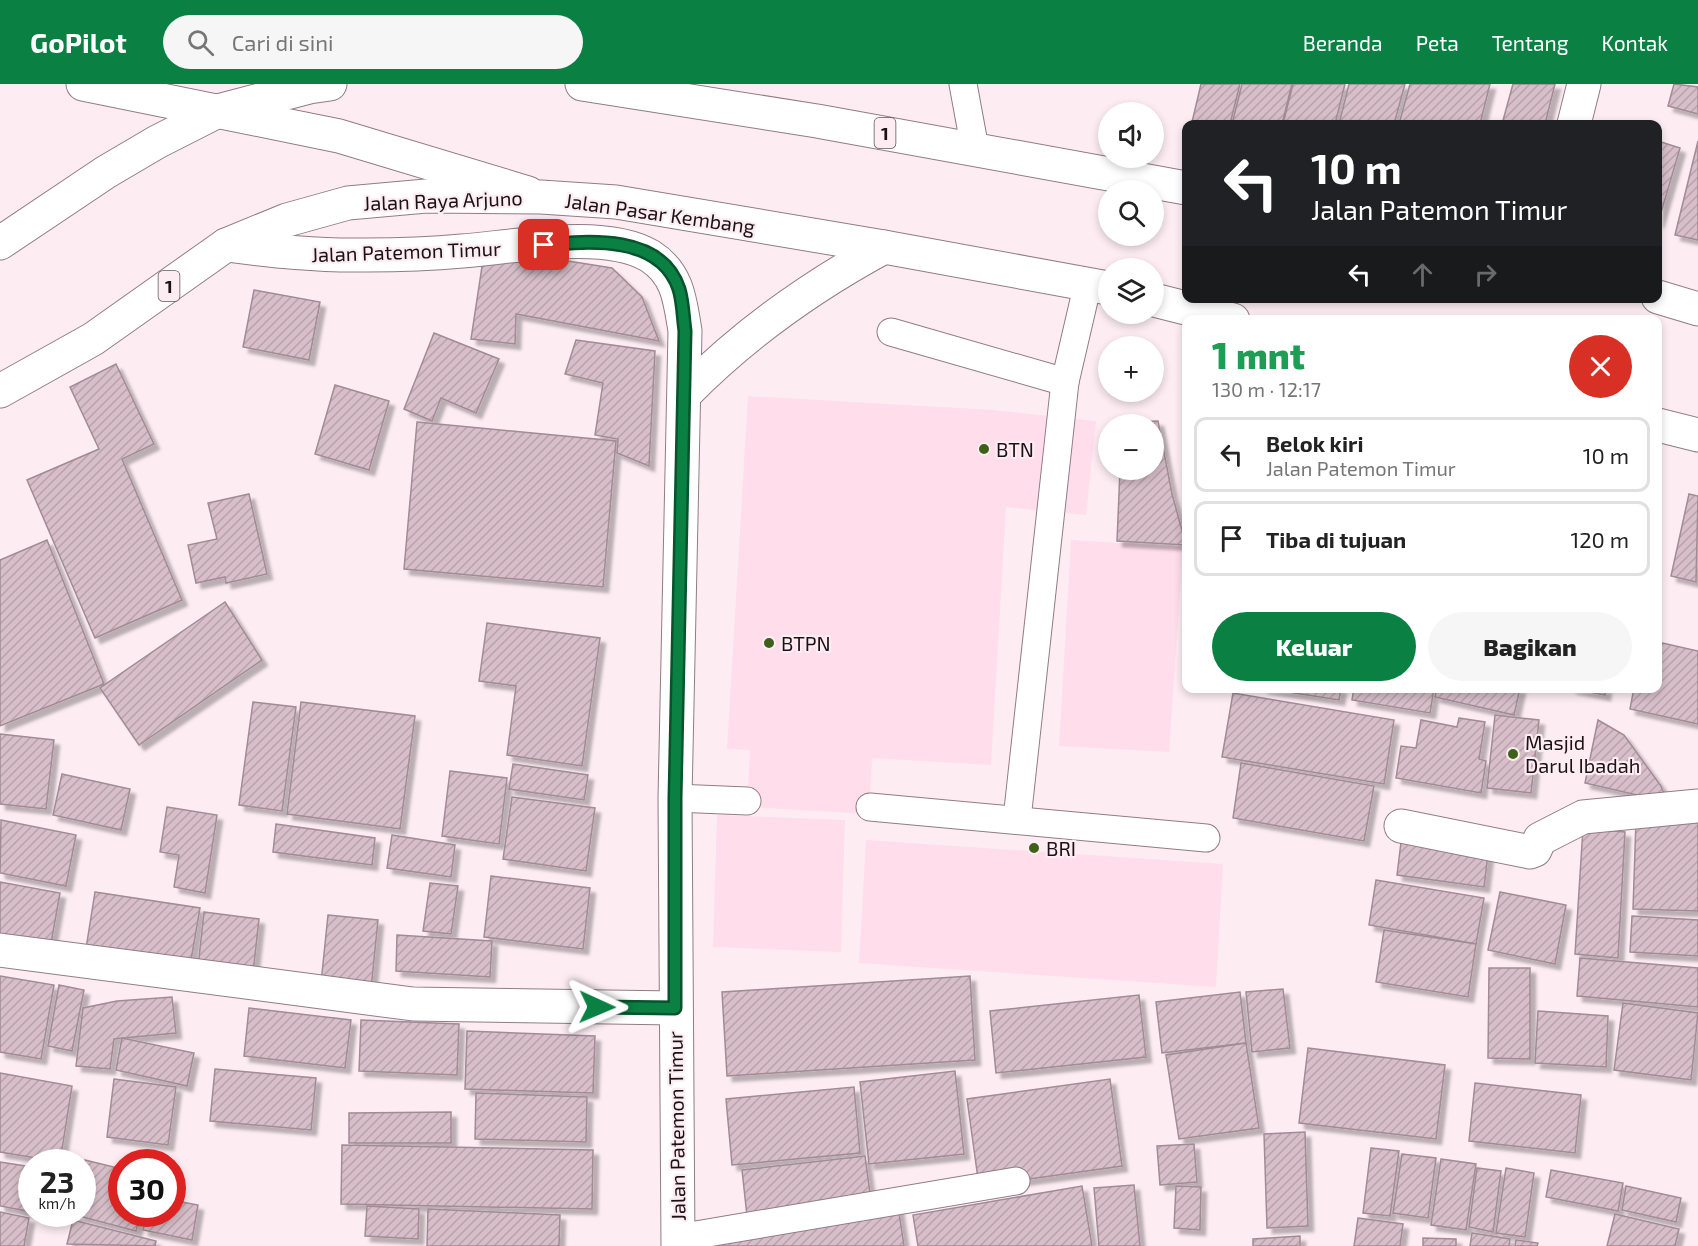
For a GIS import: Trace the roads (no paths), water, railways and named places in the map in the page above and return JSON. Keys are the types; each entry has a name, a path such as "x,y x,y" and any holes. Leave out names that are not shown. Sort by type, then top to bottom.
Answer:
{"main road":[{"name":"Jalan Pasar Kembang","path":"83,84 339,136 541,197 616,202 1098,286"},
{"path":"0,243 126,160 219,111 309,87 330,84"},
{"name":"1","path":"582,84 975,149 1182,187"},
{"path":"1575,120 1584,84"},
{"name":"Jalan Raya Arjuno","path":"0,391 93,339 226,245 287,220 348,203 426,196 541,197"},
{"name":"Jalan Patemon Timur","path":"226,245 310,256 458,252 586,241 623,244 649,256 666,268 678,289 685,331 675,798 678,1242"},
{"path":"685,394 717,362 759,327 827,278 884,247"},
{"path":"1662,298 1698,309"},
{"path":"1164,303 1213,315"},
{"path":"1662,426 1698,435"},
{"path":"1401,826 1530,852 1535,850 1540,839 1583,817 1698,807"},
{"path":"0,950 413,1004 675,1008"}],"lane":[{"path":"963,84 975,149"},
{"path":"1017,819 1065,382 1098,286"},
{"path":"891,332 1065,382"},
{"path":"675,798 747,801"},
{"path":"870,807 1206,838"},
{"path":"678,1242 1016,1181"}],"place":[{"name":"BTN","path":"984,449"},
{"name":"BTPN","path":"769,643"},
{"name":"Masjid Darul Ibadah","path":"1513,754"},
{"name":"BRI","path":"1034,848"}]}
